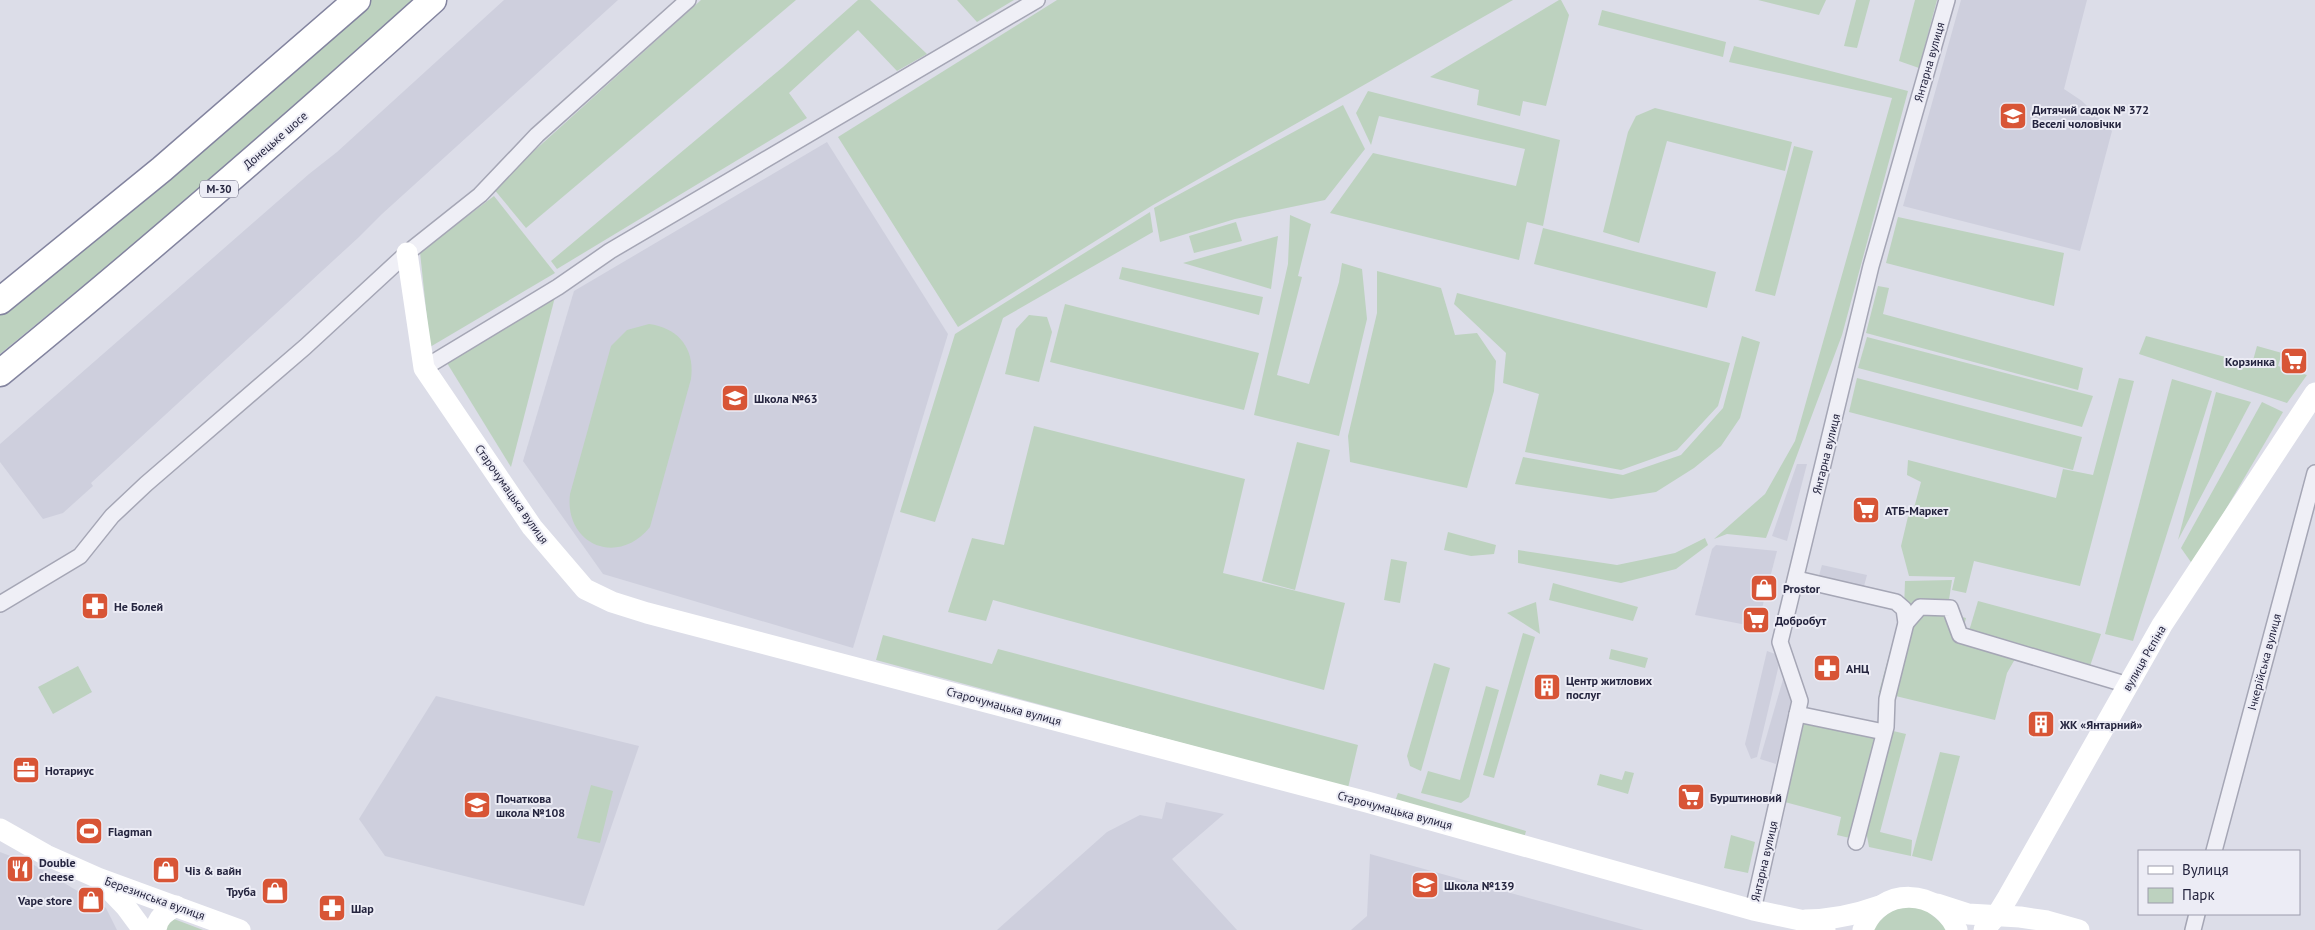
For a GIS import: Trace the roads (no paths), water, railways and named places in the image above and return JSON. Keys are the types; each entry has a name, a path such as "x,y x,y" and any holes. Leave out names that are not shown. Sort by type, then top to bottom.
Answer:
{"highway":[{"path":"0,301 162,168 357,0"},
{"name":"Донецьке шосе","path":"0,373 82,306 291,127 432,0"}],"street":[{"path":"0,604 80,556 112,516 146,484 305,347 408,253 480,195 537,135 688,0"},
{"path":"424,368 558,287 610,251 1037,0"},
{"name":"Янтарна вулиця","path":"1753,910 1800,701 1780,642 1797,579 1871,266 1947,0"},
{"name":"Старочумацька вулиця","path":"408,253 424,368 532,527 585,589 612,602 647,613 1357,799 1753,910 1800,920 1825,930"},
{"name":"вулиця Рєпіна","path":"1990,923 2162,625 2315,393"},
{"name":"Ічкерійська вулиця","path":"2214,850 2315,474"},
{"path":"1797,579 1896,602 1904,609 1906,623 1887,699 1884,732 1856,842"},
{"path":"1906,623 1920,607 1950,608 1960,635 2128,685"},
{"path":"1797,714 1884,732"},
{"name":"Березинська вулиця","path":"0,830 46,855 98,878 240,930"},
{"name":"Березинська вулиця","path":"98,878 126,907 143,930"},
{"name":"Старочумацька вулиця","path":"1800,920 1833,918 1856,914 1903,897 1915,896 1990,923 2047,921 2080,930"},
{"name":"Старочумацька вулиця","path":"1937,904 1949,915 1958,930"},
{"path":"156,930 158,920 163,914 176,906"},
{"path":"1863,930 1872,914 1880,906"},
{"path":"2193,930 2197,915"}],"place":[{"name":"Дитячий садок № 372 Веселі чоловічки","path":"2013,116"},
{"name":"Корзинка","path":"2294,361"},
{"name":"Школа №63","path":"735,398"},
{"name":"АТБ-Маркет","path":"1866,510"},
{"name":"Prostor","path":"1764,588"},
{"name":"Не Болей","path":"95,606"},
{"name":"Добробут","path":"1756,620"},
{"name":"АНЦ","path":"1827,668"},
{"name":"Центр житлових послуг","path":"1547,687"},
{"name":"ЖК «Янтарний»","path":"2041,724"},
{"name":"Нотариус","path":"26,770"},
{"name":"Бурштиновий","path":"1691,797"},
{"name":"Початкова школа №108","path":"477,805"},
{"name":"Flagman","path":"89,831"},
{"name":"Double cheese","path":"20,869"},
{"name":"Чіз & вайн","path":"166,870"},
{"name":"Школа №139","path":"1425,885"},
{"name":"Труба","path":"275,891"},
{"name":"Vape store","path":"91,900"},
{"name":"Шар","path":"332,908"}]}
